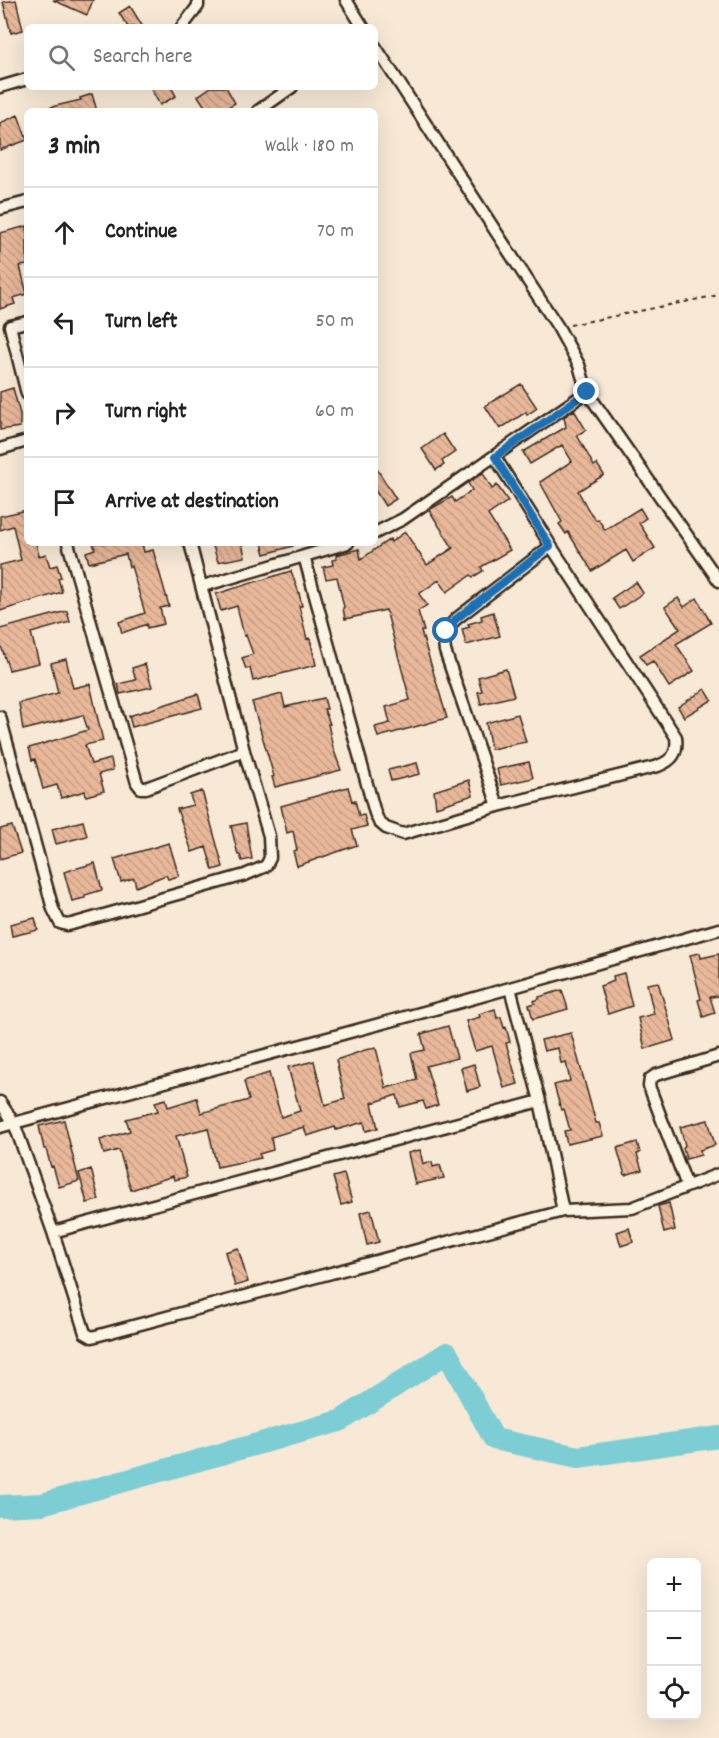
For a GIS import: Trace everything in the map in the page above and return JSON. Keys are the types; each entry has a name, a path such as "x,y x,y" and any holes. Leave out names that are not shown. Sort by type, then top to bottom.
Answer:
{"street":[{"path":"184,24 198,6 198,0"},
{"path":"346,0 361,24"},
{"path":"378,51 558,327 579,365 587,392 719,581"},
{"path":"0,87 24,80"},
{"path":"262,108 288,90"},
{"path":"0,209 24,203"},
{"path":"24,323 5,327 24,384"},
{"path":"378,532 403,519 587,392"},
{"path":"0,449 24,442"},
{"path":"304,556 379,822 394,832 403,834 498,806 669,762 675,755 676,737 550,546 495,457"},
{"path":"69,546 137,783 141,788 244,751"},
{"path":"0,717 46,889 60,923 67,925 245,875 266,866 270,858 269,836 244,751 191,546"},
{"path":"202,586 338,546"},
{"path":"498,806 443,641 446,631 456,619 550,546"},
{"path":"0,1127 719,929"},
{"path":"510,988 540,1101 563,1211"},
{"path":"687,1186 649,1086 650,1079 656,1075 719,1056"},
{"path":"52,1232 540,1101"},
{"path":"0,1102 14,1123 85,1334 92,1337 563,1211 632,1208 719,1174"}],"path":[{"path":"558,327 719,295"}],"building":[{"path":"16,0 23,30 11,33 3,2"},
{"path":"53,0 93,0 87,15"},
{"path":"130,6 141,24 126,24 119,13"},
{"path":"152,90 173,90 176,96 160,105"},
{"path":"207,90 228,90 235,103 227,108 206,108 198,96"},
{"path":"92,94 96,108 51,108 81,100 80,98"},
{"path":"18,115 24,132 24,141 0,150 0,123"},
{"path":"24,227 24,265 20,266 24,295 13,298 15,304 0,309 0,233"},
{"path":"521,384 537,408 527,415 526,412 500,429 485,406"},
{"path":"13,388 20,414 20,427 0,430 0,392"},
{"path":"574,410 586,430 577,435 594,466 597,464 604,475 578,491 589,511 605,530 640,508 646,518 639,523 655,548 633,562 626,550 592,571 568,532 566,534 559,524 562,522 540,482 572,461 562,445 530,464 523,452 566,427 564,417"},
{"path":"443,434 455,452 442,461 444,465 436,470 422,449"},
{"path":"378,471 396,499 385,506 378,495"},
{"path":"483,473 492,489 497,485 508,501 488,515 510,550 481,567 483,571 473,577 471,575 447,592 439,580 419,594 427,605 418,611 424,631 421,631 447,718 378,737 375,727 390,723 386,707 410,700 386,610 345,619 337,577 326,579 323,567 333,565 332,560 337,559 336,555 359,549 361,559 390,539 391,542 405,532 427,565 453,548 429,510 452,497 455,502 472,490 468,483"},
{"path":"24,511 24,546 37,546 39,556 46,554 50,567 57,565 62,592 0,611 0,565 21,560 13,526 0,530 0,516"},
{"path":"94,546 143,546 144,552 153,550 169,606 160,608 164,624 147,628 147,624 122,633 119,622 145,613 131,566 129,567 126,554 89,563 86,552 95,549"},
{"path":"213,546 243,546 245,557 218,562"},
{"path":"263,546 293,546 265,554"},
{"path":"291,571 299,593 302,606 299,606 316,665 253,681 250,668 246,669 242,658 253,654 246,635 244,636 237,606 221,611 216,594"},
{"path":"636,582 643,593 619,609 612,598"},
{"path":"678,598 684,607 697,598 711,623 676,644 694,671 669,687 653,661 646,665 640,655 680,629 665,607"},
{"path":"67,611 70,622 31,633 39,663 9,670 0,643 0,629"},
{"path":"493,612 500,636 466,645 462,629 470,627 468,624 482,620 481,616"},
{"path":"66,659 73,688 90,684 103,741 85,745 91,764 111,759 113,770 99,774 104,791 86,796 85,791 61,798 57,785 43,789 35,759 32,760 29,748 88,730 83,715 23,730 19,703 58,693 51,663"},
{"path":"145,664 152,687 120,694 118,684 136,680 132,668"},
{"path":"506,669 514,696 481,704 478,692 482,691 478,677"},
{"path":"705,689 712,700 684,717 678,707"},
{"path":"198,694 202,708 132,727 129,716"},
{"path":"282,694 285,707 324,698 327,709 324,709 330,724 328,724 333,748 341,770 275,787 272,777 274,776 252,702"},
{"path":"518,714 526,742 491,749 486,723"},
{"path":"529,762 533,778 501,785 497,769"},
{"path":"417,763 420,774 391,781 388,770"},
{"path":"469,780 473,795 436,807 434,791"},
{"path":"348,787 352,801 355,800 359,816 364,815 367,826 352,830 357,845 297,866 293,851 297,850 293,831 287,833 281,806"},
{"path":"202,791 223,867 213,870 206,847 192,852 177,809 193,805 190,795"},
{"path":"83,821 87,836 56,844 52,829"},
{"path":"246,823 252,859 242,861 238,855 231,826"},
{"path":"12,826 21,853 0,859 0,829"},
{"path":"169,843 179,876 168,879 166,875 136,887 134,878 121,882 114,859"},
{"path":"95,863 102,890 72,901 64,872"},
{"path":"35,918 38,930 12,936 10,924"},
{"path":"700,953 701,958 719,954 719,996 710,997 715,1013 703,1017 690,955"},
{"path":"624,973 632,1006 608,1014 600,986 614,981 613,976"},
{"path":"658,982 675,1040 645,1049 638,1018 654,1014 647,984"},
{"path":"562,990 568,1009 533,1019 529,1005 535,1003 534,1001 539,997"},
{"path":"495,1009 497,1018 501,1017 504,1028 506,1027 510,1042 506,1043 518,1084 504,1088 492,1046 475,1051 466,1021"},
{"path":"448,1026 457,1058 426,1066 438,1105 426,1109 423,1101 400,1107 397,1095 372,1103 378,1128 366,1131 364,1122 336,1130 335,1127 307,1136 304,1127 271,1137 273,1150 259,1154 261,1158 217,1167 208,1128 176,1136 187,1177 174,1180 173,1176 131,1190 119,1150 104,1154 100,1140 130,1131 126,1119 158,1111 155,1102 166,1099 168,1107 197,1098 201,1113 249,1100 244,1081 269,1073 281,1117 300,1111 288,1067 314,1061 325,1105 345,1099 336,1060 365,1050 376,1048 386,1088 417,1080 411,1053 425,1050 421,1034"},
{"path":"571,1033 596,1123 599,1123 603,1136 567,1144 564,1131 570,1130 554,1085 570,1081 566,1062 561,1063 558,1048 544,1051 541,1040"},
{"path":"474,1064 480,1087 467,1091 461,1068"},
{"path":"64,1120 79,1181 59,1187 53,1166 51,1167 46,1149 44,1149 39,1126"},
{"path":"708,1120 715,1145 700,1150 701,1155 686,1159 680,1127"},
{"path":"637,1142 640,1153 637,1154 642,1170 625,1175 617,1148"},
{"path":"420,1150 423,1164 432,1162 433,1167 440,1165 444,1178 415,1184 408,1153"},
{"path":"91,1169 99,1200 87,1203 79,1173"},
{"path":"344,1174 352,1202 341,1205 333,1177"},
{"path":"669,1203 675,1230 664,1233 658,1206"},
{"path":"371,1210 379,1242 367,1245 360,1213"},
{"path":"629,1228 633,1242 621,1246 617,1232"},
{"path":"238,1248 248,1282 235,1286 225,1252"}],"waterway":[{"path":"0,1506 42,1504 340,1421 447,1353 494,1439 578,1457 719,1437"}],"route":[{"path":"446,631 456,619 550,546 495,457 587,392"}]}
